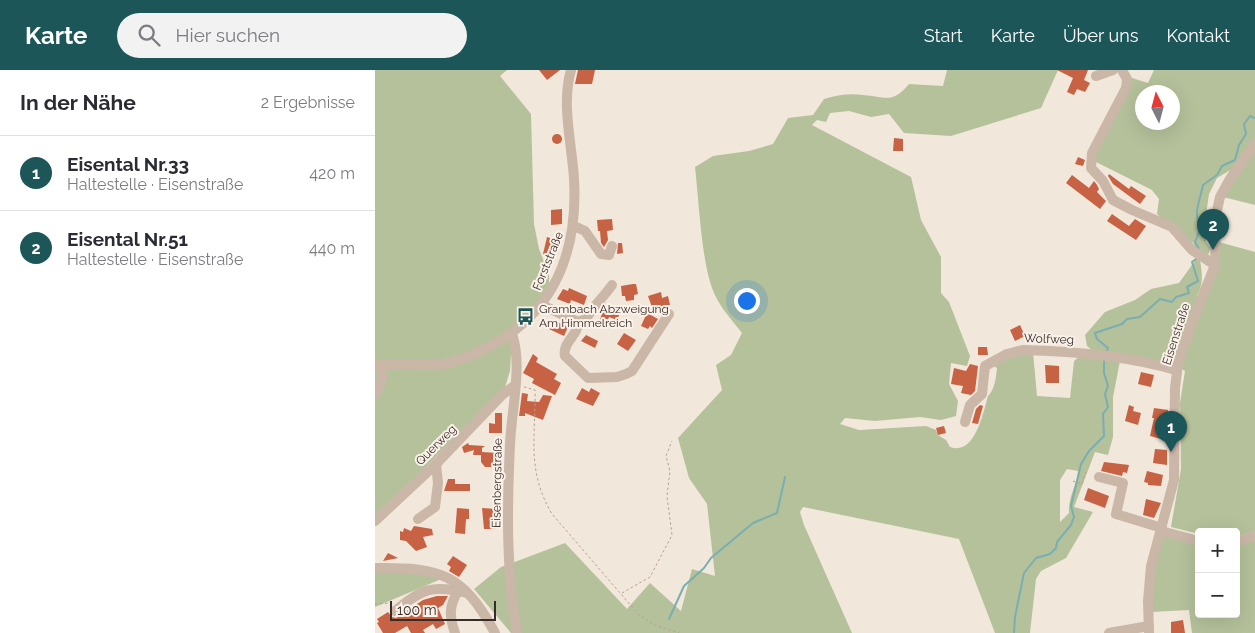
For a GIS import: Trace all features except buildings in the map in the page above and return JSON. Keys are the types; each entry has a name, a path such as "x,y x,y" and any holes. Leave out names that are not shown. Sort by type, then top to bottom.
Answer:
{"street":[{"path":"1096,76 1113,70"},
{"path":"1122,70 1127,79 1125,88 1092,153 1091,168 1103,181 1113,200 1172,227 1199,255 1215,265"},
{"name":"Forststraße","path":"379,365 443,364 468,358 511,334 542,305 567,254 574,226 575,196 568,103 568,73"},
{"name":"Eisenstraße","path":"1149,629 1150,579 1174,480 1177,370 1191,325 1215,265 1216,215 1220,197 1230,179 1255,144"},
{"path":"574,226 585,231 601,254 609,255 612,246"},
{"path":"542,305 578,322 586,319 595,302 604,297 612,285"},
{"path":"578,322 578,328 565,346 565,356 588,378 617,377 631,371 669,314"},
{"name":"Eisenbergstraße","path":"511,334 516,353 508,528 510,585 517,633"},
{"name":"Wolfweg","path":"965,422 970,405 982,394 984,369 989,362 1023,350 1110,357 1177,370"},
{"path":"375,394 381,385 379,365"},
{"name":"Querweg","path":"375,521 436,464 502,395 514,386"},
{"path":"418,519 435,507 438,483 436,464"},
{"path":"1099,477 1123,483 1116,514 1195,540"},
{"path":"1240,541 1255,536"},
{"path":"375,568 409,568 447,576 471,594 495,633"},
{"path":"398,608 417,593 441,587 471,594"},
{"path":"455,633 450,617 452,601 458,591"},
{"path":"1109,633 1149,629"}],"path":[{"path":"514,386 535,390 532,454 535,472 545,502 552,514 639,614 655,625 679,633"},
{"path":"621,594 650,577 672,535 667,496 670,471 666,456 672,441"},
{"path":"1073,480 1082,484 1086,472"},
{"path":"375,604 391,603 398,608"}],"green space":[{"path":"375,70 507,70 500,76 531,114 534,224 539,249 549,274 549,287 512,337 510,371 505,387 375,518"},
{"path":"947,70 1058,70 1041,108 951,136 904,133 889,114 871,117 849,111 830,113 826,122 817,120 812,125 911,177 921,220 941,257 941,293 949,302 970,356 967,366 951,363 949,384 958,401 956,416 941,420 920,417 875,421 845,418 840,424 859,430 926,426 936,430 938,435 946,440 950,447 959,448 966,445 977,431 988,396 994,386 997,368 990,364 1008,356 1033,352 1037,396 1070,398 1074,361 1080,356 1120,361 1113,397 1113,437 1108,455 1095,452 1074,507 1093,512 1066,558 1041,571 1036,579 1030,633 995,633 959,539 803,507 800,512 804,525 852,633 511,633 474,589 501,567 565,543 627,609 650,583 681,611 692,569 715,576 707,504 689,478 678,438 722,390 716,365 731,355 742,333 725,312 712,288 708,275 695,167 713,156 749,151 773,144 788,118 813,115 824,99 853,94 889,98 898,94 909,84 943,86","holes":["1067,469 1078,471 1070,501 1069,513 1060,522 1060,480"]},
{"path":"1154,70 1255,70 1255,139 1234,168 1217,178 1209,194 1206,215 1208,228 1206,242 1211,248 1208,255 1195,248 1193,242 1189,243 1157,214 1159,199 1152,190 1092,160 1132,78 1148,83"},
{"path":"1255,144 1255,205 1223,197"},
{"path":"1219,242 1255,252 1255,531 1240,536 1240,528 1195,528 1195,533 1171,527 1181,469 1180,403 1185,371 1180,368"},
{"path":"1197,258 1200,260 1202,274 1201,287 1197,296 1199,297 1175,367 1093,351 1087,346 1085,335 1105,312 1135,300 1151,289 1179,283"},
{"path":"1169,535 1195,543 1195,618 1240,618 1240,544 1255,539 1255,633 1192,633 1189,610 1151,612 1151,588 1162,537"},
{"path":"375,563 446,577 375,607"}],"waterway":[{"path":"1199,249 1195,242 1200,229 1197,211 1203,185 1217,175 1222,166 1235,160 1239,145 1246,134 1244,124 1250,116 1255,118"},
{"path":"1106,353 1108,348 1097,339 1095,333 1122,324 1127,319 1140,317 1160,299 1172,302 1176,297 1189,293 1187,287 1198,281 1192,262 1196,259"},
{"path":"1014,633 1015,617 1024,573 1036,558 1050,554 1056,548 1057,542 1071,525 1074,517 1071,506 1081,464 1089,451 1104,436 1103,414 1108,407 1105,394 1108,386 1104,373 1104,359"},
{"path":"669,619 684,586 704,568 711,558 753,523 777,513 785,477"}],"place":[{"name":"Eisental Nr.51","path":"1213,250"},
{"name":"Grambach Abzweigung Am Himmelreich","path":"525,316"},
{"name":"Eisental Nr.33","path":"1171,452"}]}
